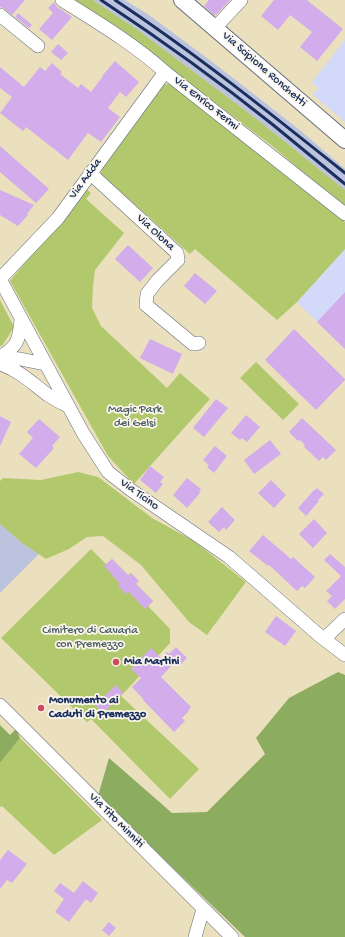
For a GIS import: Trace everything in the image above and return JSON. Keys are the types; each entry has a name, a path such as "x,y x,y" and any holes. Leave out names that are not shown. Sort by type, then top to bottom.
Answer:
{"main road":[{"name":"Via Scipione Ronchetti","path":"182,0 345,140"}],"street":[{"name":"Via Enrico Fermi","path":"62,0 150,58 165,72 345,214"},
{"path":"215,28 241,0"},
{"path":"0,15 38,46"},
{"name":"Via Adda","path":"0,279 58,218 165,72"},
{"name":"Via Olona","path":"90,173 177,253 178,260 157,280 147,294 146,305 193,344 199,343"},
{"name":"Via Ticino","path":"0,279 68,407 108,472 131,490 229,557 324,639 345,655"},
{"path":"0,357 14,347 19,335 21,320"},
{"path":"0,357 45,364"},
{"path":"0,364 21,374 68,407"},
{"path":"21,374 46,378 52,377"},
{"path":"324,639 345,619"},
{"name":"Via Tito Minniti","path":"0,705 232,937"},
{"path":"194,937 203,909"}],"shaded area":[{"path":"93,0 125,0 149,15 219,67 301,131 345,169 345,190 258,120 138,30"},
{"path":"345,40 345,122 313,95 318,88 312,82"},
{"path":"345,249 345,349 297,302"},
{"path":"0,524 22,543 39,554 0,593"}],"green space":[{"path":"70,0 93,0 138,30 258,120 345,190 345,208 271,145 168,67"},
{"path":"164,84 170,84 345,222 345,249 297,302 277,320 195,249 190,254 101,174 102,169"},
{"name":"Magic Park dei Gelsi","path":"85,188 91,193 86,199 124,233 95,270 92,308 101,326 167,388 180,373 210,399 134,484 108,456 10,281"},
{"path":"0,300 14,327 2,346 0,346"},
{"path":"256,362 299,404 283,420 240,378"},
{"path":"78,472 98,477 152,518 194,541 246,582 207,635 189,622 141,565 103,536 87,537 69,549 46,559 22,543 0,524 0,481 3,478 41,480"},
{"name":"Cimitero di Cavaria con Premezzo","path":"91,549 106,564 112,559 128,575 131,573 136,584 153,601 148,606 170,629 170,643 121,696 199,769 170,799 91,719 87,722 1,638"},
{"path":"338,672 345,675 345,937 245,937 98,796 109,758 172,813 207,812 265,754 256,738 289,698"},
{"path":"0,725 10,735 16,729 20,738 0,763"},
{"path":"20,738 102,820 54,855 2,806 0,807 0,763"}],"building":[{"path":"0,0 25,0 12,15 0,7"},
{"path":"209,0 230,0 217,14 214,15 204,6"},
{"path":"274,0 307,0 343,29 317,61 300,47 312,32 290,15 278,30 261,16"},
{"path":"54,2 57,7 72,17 52,40 39,29 53,13 48,8"},
{"path":"18,13 32,25 29,28 15,17"},
{"path":"58,44 68,53 61,60 51,52"},
{"path":"115,61 139,82 126,97 120,92 108,108 120,117 101,142 88,133 68,160 26,127 23,131 0,113 12,97 0,88 0,67 24,87 40,67 45,71 52,63 62,72 60,74 78,88 81,84 91,92"},
{"path":"0,146 49,189 36,203 0,172"},
{"path":"0,190 34,205 27,214 28,215 18,226 0,215"},
{"path":"128,245 153,268 140,282 115,259"},
{"path":"195,273 217,291 205,304 184,286"},
{"path":"345,292 345,349 317,322"},
{"path":"294,329 345,379 316,410 265,360"},
{"path":"150,339 182,354 173,374 140,358"},
{"path":"216,399 228,408 204,437 193,428"},
{"path":"246,415 260,427 247,442 242,438 240,440 231,433"},
{"path":"0,416 11,422 0,446"},
{"path":"302,418 336,450 326,460 323,457 319,461 304,447 305,445 300,440 298,441 289,432"},
{"path":"39,419 60,437 52,446 54,448 36,468 19,454 33,438 27,432"},
{"path":"270,440 281,454 254,474 244,460"},
{"path":"215,446 227,456 214,473 207,467 209,465 203,460"},
{"path":"150,466 164,477 160,482 163,484 156,493 140,480"},
{"path":"187,478 201,489 199,492 200,493 187,508 173,495"},
{"path":"271,480 286,495 274,508 258,493"},
{"path":"317,488 324,494 306,516 298,508"},
{"path":"222,507 235,520 226,530 224,527 219,532 208,522"},
{"path":"314,519 327,533 313,548 299,534"},
{"path":"263,535 291,559 293,557 315,577 305,588 302,586 297,591 269,565 268,566 249,551"},
{"path":"330,554 345,567 345,599 335,609 327,601 332,596 326,591 341,576 324,560"},
{"path":"112,559 129,576 131,573 139,581 136,584 153,601 145,609 129,592 126,594 118,586 120,584 104,566"},
{"path":"276,616 296,631 285,646 265,632"},
{"path":"176,647 187,658 180,665 176,661 161,677 191,707 182,718 185,721 174,732 132,687 141,678 131,669 151,648 161,658 167,652 169,654"},
{"path":"116,685 123,693 103,713 95,705"},
{"path":"8,850 27,864 12,883 7,880 0,889 0,860"},
{"path":"83,881 98,893 91,903 86,899 69,922 55,912 64,899 54,891 60,883 74,893"},
{"path":"109,922 116,928 109,936 102,930"}],"railway":[{"path":"101,0 209,76 272,124 345,184"},
{"path":"115,0 203,62 345,173"}],"place":[{"name":"Mia Martini","path":"116,662"},
{"name":"Monumento ai Caduti di Premezzo","path":"41,708"}]}
